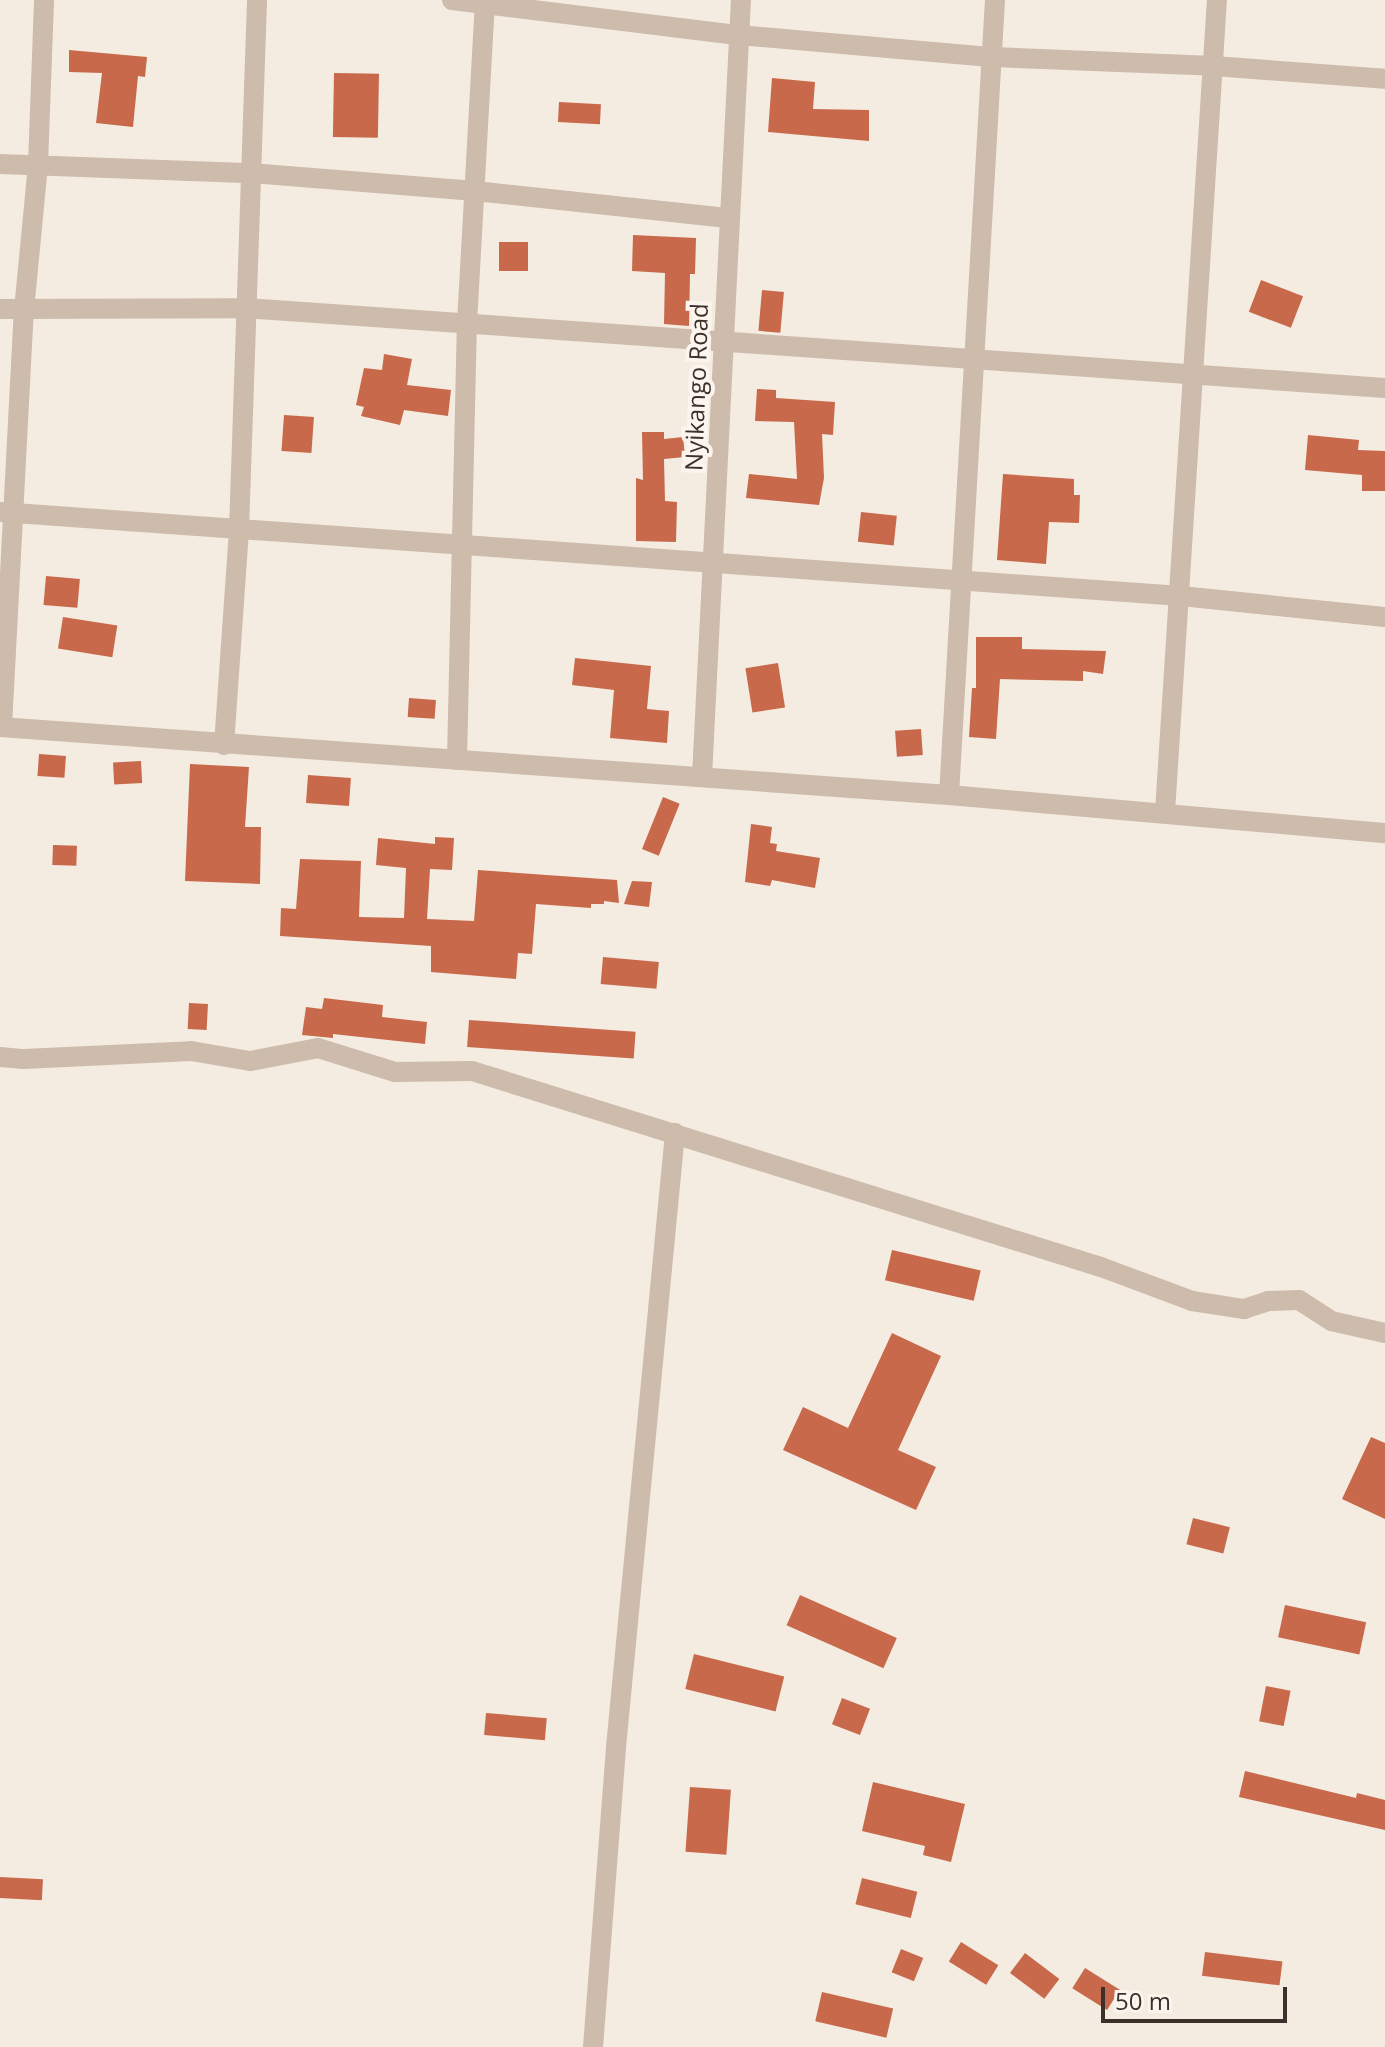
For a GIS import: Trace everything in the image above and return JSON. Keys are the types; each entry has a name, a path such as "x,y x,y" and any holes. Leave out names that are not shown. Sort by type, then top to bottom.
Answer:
{"street":[{"path":"44,0 38,165 8,512 1,727 949,795 1385,833"},
{"path":"224,745 239,530 257,0"},
{"path":"452,0 485,1 739,35 993,57 1214,66 1385,79"},
{"name":"Nyikango Road","path":"702,777 741,0"},
{"path":"949,795 964,580 995,0"},
{"path":"1165,812 1217,0"},
{"path":"457,760 467,323 485,1"},
{"path":"0,164 251,173 475,191 728,218"},
{"path":"0,309 245,308 1385,388"},
{"path":"8,512 1181,596 1385,617"},
{"path":"0,1057 24,1059 191,1051 250,1061 318,1048 395,1072 472,1071 1101,1267 1192,1301 1244,1309 1268,1301 1299,1300 1331,1321 1385,1333"},
{"path":"593,2047 618,1732 675,1133"}],"building":[{"path":"69,50 147,57 145,77 138,76 133,127 96,123 102,73 69,72"},
{"path":"334,73 379,74 378,138 333,137"},
{"path":"772,78 815,82 813,109 869,110 869,141 768,132"},
{"path":"559,102 601,104 600,124 558,122"},
{"path":"633,235 696,238 695,274 690,274 689,326 664,324 665,273 632,271"},
{"path":"499,242 528,242 528,271 499,271"},
{"path":"1261,280 1303,296 1291,328 1249,312"},
{"path":"762,290 784,292 780,333 758,331"},
{"path":"384,354 412,359 407,385 451,390 448,416 404,410 400,425 361,416 364,407 356,405 364,368 382,370"},
{"path":"757,389 776,390 776,398 835,402 833,435 822,434 824,478 819,505 746,498 749,474 797,479 794,422 755,421"},
{"path":"284,415 314,417 311,453 281,451"},
{"path":"642,432 664,432 664,439 683,437 685,457 664,459 665,501 677,502 676,542 636,541 636,478 643,480"},
{"path":"1308,435 1359,440 1358,450 1385,451 1385,491 1362,491 1362,475 1305,470"},
{"path":"1003,474 1074,479 1074,495 1080,495 1079,523 1049,522 1046,564 997,560"},
{"path":"861,512 897,516 894,546 858,542"},
{"path":"46,576 80,579 77,608 43,605"},
{"path":"63,617 117,626 112,657 58,649"},
{"path":"976,637 1022,637 1022,649 1106,651 1103,674 1083,671 1083,681 1000,679 996,739 969,737 972,688 976,688"},
{"path":"575,658 651,666 647,709 669,711 667,743 610,738 614,690 572,685"},
{"path":"778,663 785,707 752,713 745,668"},
{"path":"409,698 436,700 435,719 408,717"},
{"path":"921,729 923,755 897,757 895,731"},
{"path":"39,754 66,756 64,778 37,776"},
{"path":"141,761 142,783 114,784 113,762"},
{"path":"190,764 249,767 245,827 261,827 260,884 185,881"},
{"path":"308,775 351,778 349,806 306,803"},
{"path":"663,797 680,804 659,856 642,849"},
{"path":"751,824 772,827 770,843 777,844 776,851 820,858 815,888 772,880 770,886 745,882"},
{"path":"435,837 454,838 452,870 430,869 427,919 474,921 478,870 617,880 619,903 604,901 604,904 591,904 591,908 536,904 532,954 518,953 516,979 431,972 431,946 280,936 281,908 296,909 300,859 361,861 359,917 404,918 406,868 376,865 378,838 435,844"},
{"path":"53,845 77,846 76,866 52,865"},
{"path":"632,881 652,882 649,907 624,904"},
{"path":"603,957 659,962 656,989 601,984"},
{"path":"324,998 383,1005 382,1017 427,1022 425,1044 333,1034 333,1038 302,1035 306,1007 322,1009"},
{"path":"189,1003 208,1004 207,1030 188,1029"},
{"path":"469,1020 636,1032 634,1059 467,1047"},
{"path":"892,1250 981,1270 974,1301 885,1280"},
{"path":"892,1333 941,1356 898,1450 936,1467 916,1510 783,1450 803,1407 848,1428"},
{"path":"1371,1437 1385,1443 1385,1519 1342,1499"},
{"path":"1193,1518 1230,1527 1223,1553 1186,1544"},
{"path":"800,1595 897,1638 883,1668 787,1625"},
{"path":"1285,1605 1366,1622 1359,1655 1278,1637"},
{"path":"694,1654 784,1676 776,1711 685,1689"},
{"path":"1266,1686 1291,1691 1284,1726 1259,1721"},
{"path":"842,1698 870,1709 860,1735 832,1724"},
{"path":"486,1713 547,1718 545,1740 484,1735"},
{"path":"1245,1771 1356,1798 1357,1793 1385,1800 1385,1830 1239,1797"},
{"path":"873,1782 965,1804 951,1862 923,1855 925,1846 862,1831"},
{"path":"690,1787 731,1790 726,1855 685,1852"},
{"path":"0,1877 43,1879 42,1900 0,1898"},
{"path":"862,1878 917,1892 911,1918 855,1904"},
{"path":"961,1942 998,1965 986,1985 949,1962"},
{"path":"901,1949 923,1958 914,1981 892,1972"},
{"path":"1205,1952 1282,1962 1279,1985 1202,1976"},
{"path":"1025,1953 1059,1979 1044,1999 1010,1973"},
{"path":"1085,1968 1120,1990 1107,2010 1072,1988"},
{"path":"822,1992 893,2008 886,2038 815,2021"}]}
